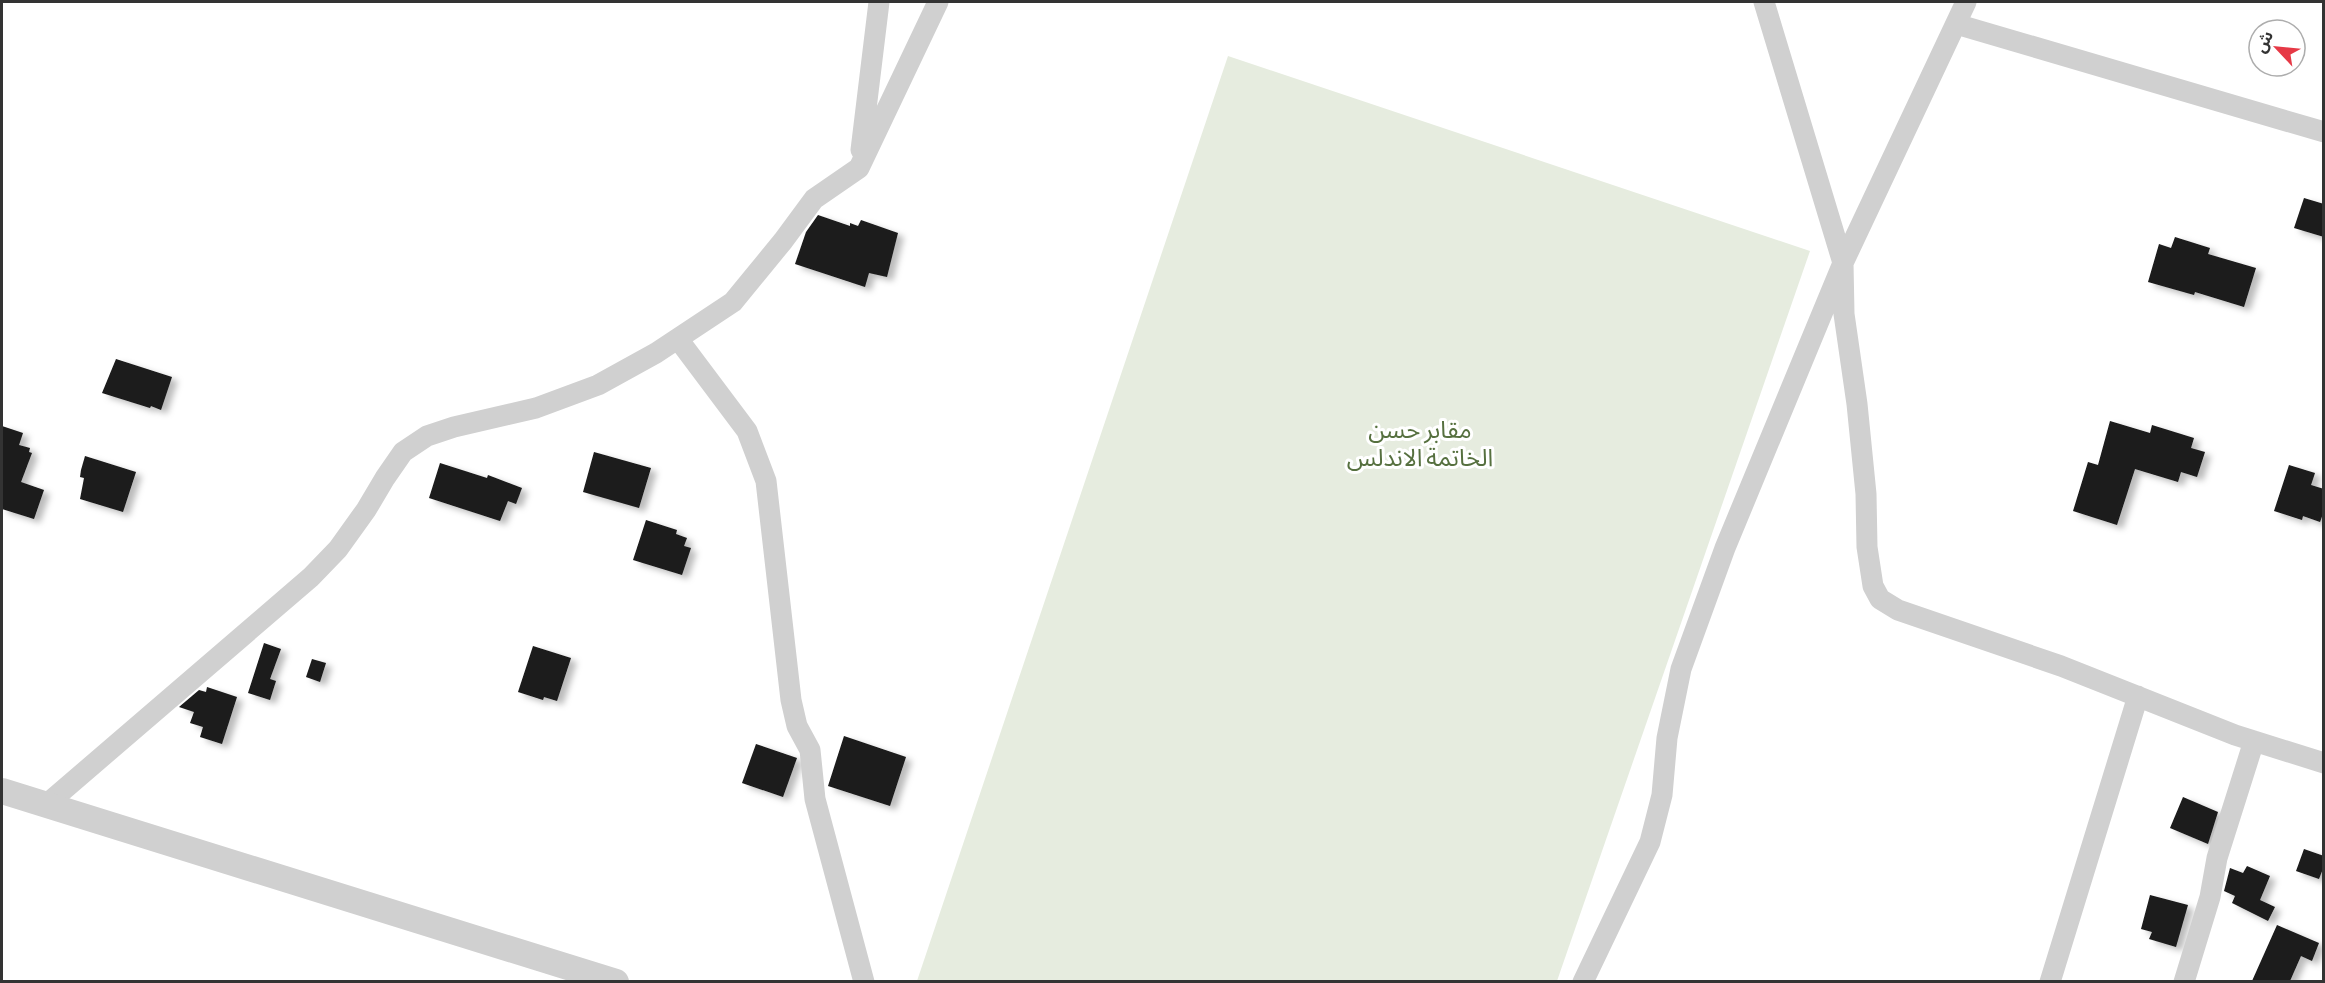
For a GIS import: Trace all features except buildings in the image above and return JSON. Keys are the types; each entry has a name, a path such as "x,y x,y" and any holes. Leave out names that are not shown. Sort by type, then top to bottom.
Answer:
{"street":[{"path":"859,168 879,2"},
{"path":"46,804 311,577 338,549 403,452 427,436 454,427 536,408 598,386 678,339 733,302 814,199 859,168 938,2"},
{"path":"1764,2 1843,263 1844,314 1857,404 1866,494 1867,547 1873,586 1880,599 1898,610 2061,666 2219,729 2324,763"},
{"path":"1583,981 1650,842 1662,795 1667,738 1681,669 1725,548 1843,263 1966,2"},
{"path":"1956,24 2324,132"},
{"path":"678,339 747,431 766,481 791,700 797,726 810,750 815,800 864,981"},
{"path":"2050,981 2138,696"},
{"path":"2184,981 2210,897 2217,858 2254,741"},
{"path":"3,794 46,804 616,981"}],"green space":[{"name":"مقابر حسن الخاتمة الاندلس","path":"1228,56 1810,251 1557,981 917,981"}]}
